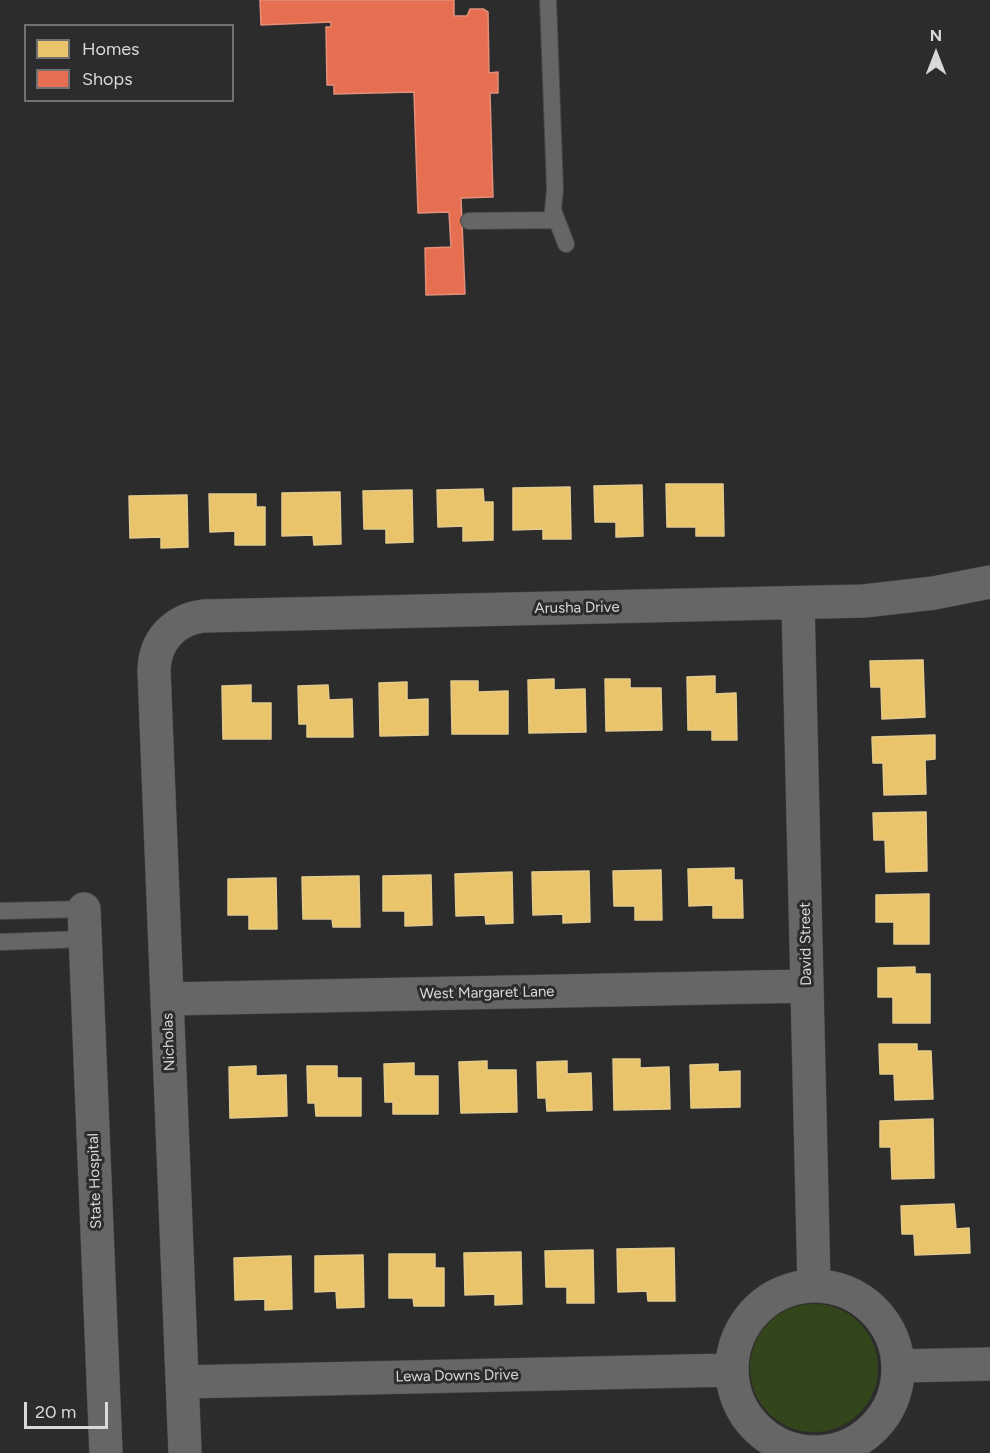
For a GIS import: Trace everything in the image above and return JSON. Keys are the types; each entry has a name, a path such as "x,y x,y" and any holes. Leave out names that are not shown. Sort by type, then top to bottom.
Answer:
{"street":[{"name":"Arusha Drive","path":"166,634 182,622 204,616 798,603 888,599 990,582"},
{"name":"David Street","path":"798,603 814,1285"},
{"name":"Nicholas","path":"166,634 157,651 154,670 185,1453"},
{"name":"State Hospital","path":"85,924 106,1453"},
{"name":"West Margaret Lane","path":"167,999 807,986"},
{"path":"814,1285 845,1291 860,1298 873,1308 891,1334 897,1350 898,1366 898,1382 893,1398 886,1413 876,1426 849,1445 817,1453 784,1446 757,1429 738,1402 733,1386 733,1353 737,1338 745,1323 768,1300 797,1287 814,1285"},
{"path":"898,1366 990,1364"},
{"name":"Lewa Downs Drive","path":"182,1382 732,1370"}],"lane":[{"path":"548,0 555,189 553,210 566,244"},
{"path":"469,221 557,220"},
{"path":"0,911 85,924"},
{"path":"0,942 85,924"}],"green space":[{"path":"814,1304 838,1309 859,1323 873,1344 878,1368 873,1392 859,1413 838,1427 814,1432 790,1427 769,1413 755,1392 750,1368 755,1344 769,1323 790,1309"}],"building: Homes":[{"path":"666,484 723,484 724,536 696,536 696,527 667,527"},
{"path":"642,485 643,536 616,537 616,522 595,522 594,486"},
{"path":"570,487 571,539 543,539 543,529 513,530 513,488"},
{"path":"483,489 484,502 493,502 493,540 463,541 463,526 438,527 437,490"},
{"path":"412,490 413,542 386,543 386,529 364,529 363,491"},
{"path":"340,492 341,544 314,545 313,535 282,536 282,493"},
{"path":"209,494 256,494 256,507 265,507 265,545 235,545 235,531 210,532"},
{"path":"187,495 188,547 161,548 161,537 130,538 129,496"},
{"path":"923,660 925,717 882,719 881,687 871,687 870,661"},
{"path":"715,676 715,694 736,693 737,740 712,740 712,730 688,730 687,677"},
{"path":"554,679 554,690 585,689 586,732 529,733 528,680"},
{"path":"605,679 630,679 630,688 661,688 662,730 606,731"},
{"path":"451,681 478,681 478,692 508,691 508,734 452,734"},
{"path":"407,682 407,700 428,699 428,735 380,736 379,683"},
{"path":"251,685 251,703 271,703 271,739 223,739 222,686"},
{"path":"328,685 329,700 352,699 353,737 307,737 307,724 299,724 298,686"},
{"path":"935,735 935,759 925,760 926,794 884,795 883,763 873,763 872,737"},
{"path":"926,812 927,871 886,872 885,840 874,840 873,813"},
{"path":"734,868 734,880 742,880 743,918 713,918 713,905 689,906 688,869"},
{"path":"661,870 662,920 635,920 635,906 614,906 613,871"},
{"path":"589,871 590,922 563,923 563,914 533,915 532,872"},
{"path":"512,872 513,923 486,924 485,915 456,916 455,874"},
{"path":"431,875 432,925 405,926 405,911 383,911 383,876"},
{"path":"359,876 360,927 333,927 332,919 303,919 302,877"},
{"path":"276,878 277,929 249,929 249,915 228,915 228,879"},
{"path":"929,894 929,944 894,944 894,922 876,922 876,895"},
{"path":"915,967 915,974 930,974 930,1023 893,1023 893,997 878,997 878,968"},
{"path":"879,1044 917,1044 917,1051 931,1051 933,1099 895,1100 894,1074 880,1074"},
{"path":"613,1059 640,1059 640,1068 669,1067 670,1109 614,1110"},
{"path":"487,1061 487,1070 516,1070 517,1112 461,1113 459,1062"},
{"path":"567,1061 567,1074 591,1073 592,1110 547,1111 546,1098 538,1098 537,1062"},
{"path":"414,1063 414,1076 438,1076 438,1114 393,1114 393,1102 385,1102 384,1064"},
{"path":"718,1064 718,1072 740,1071 740,1107 691,1108 690,1065"},
{"path":"256,1066 256,1076 286,1075 287,1116 230,1118 229,1067"},
{"path":"307,1066 337,1066 337,1078 361,1078 361,1116 316,1116 315,1103 308,1103"},
{"path":"933,1119 934,1178 892,1179 891,1147 880,1147 880,1121"},
{"path":"954,1204 956,1229 969,1228 970,1253 915,1255 914,1234 902,1234 901,1206"},
{"path":"674,1248 675,1301 648,1301 647,1291 618,1292 617,1249"},
{"path":"593,1250 594,1303 567,1303 567,1287 546,1287 545,1251"},
{"path":"521,1252 522,1304 495,1305 495,1294 465,1295 464,1253"},
{"path":"389,1254 435,1254 435,1268 444,1268 444,1306 414,1306 413,1298 389,1298"},
{"path":"363,1255 364,1307 337,1308 336,1291 315,1292 315,1256"},
{"path":"291,1256 292,1309 265,1310 265,1299 235,1300 234,1258"}],"building: Shops":[{"path":"260,0 454,0 454,16 467,16 470,9 483,9 488,12 489,73 498,72 498,93 490,93 493,197 461,198 465,294 426,295 425,248 451,247 449,212 418,213 414,92 334,94 334,85 327,85 326,27 331,27 331,22 261,25"}]}
